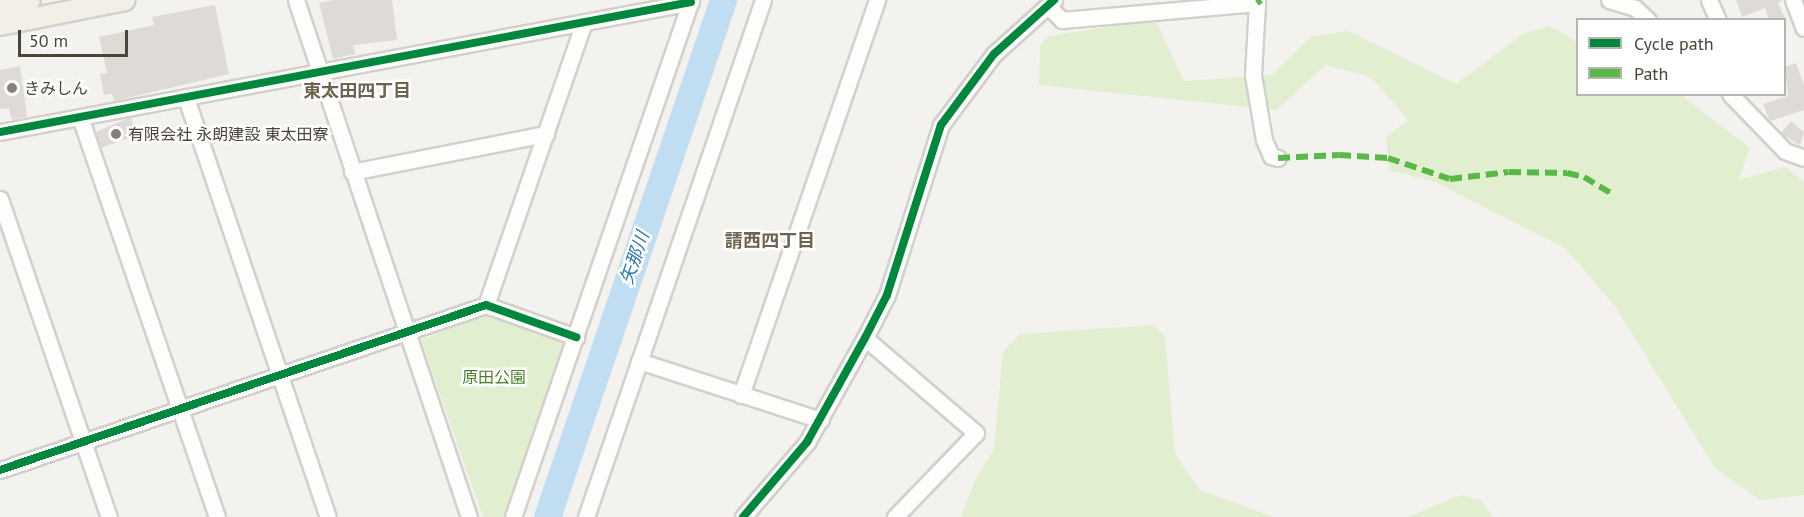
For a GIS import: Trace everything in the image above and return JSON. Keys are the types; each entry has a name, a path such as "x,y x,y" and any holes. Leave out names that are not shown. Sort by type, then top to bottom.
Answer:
{"main road":[{"path":"0,5 30,0"},
{"path":"0,25 124,0"}],"street":[{"path":"296,0 319,74 470,517"},
{"path":"586,517 763,0"},
{"path":"741,395 877,0"},
{"path":"1610,0 1635,8 1646,18"},
{"path":"1709,0 1717,18"},
{"path":"0,132 319,74 691,1 513,517"},
{"path":"743,517 796,458 821,420 865,338 890,287 941,125 994,54 1051,3 1062,20 1257,3 1253,75 1264,140 1271,156 1278,158"},
{"path":"1798,6 1804,28"},
{"path":"486,305 584,22"},
{"path":"1732,96 1785,151 1804,158"},
{"path":"186,98 328,517"},
{"path":"80,117 217,517"},
{"path":"352,172 546,134"},
{"path":"0,199 109,517"},
{"path":"0,470 486,305 576,337"},
{"path":"865,338 976,433 904,514"},
{"path":"639,361 821,420"}],"green space":[{"path":"1155,19 1184,81 1271,75 1312,36 1348,31 1456,84 1523,34 1550,26 1576,41 1576,96 1682,96 1750,148 1738,180 1785,167 1804,182 1804,495 1760,500 1715,468 1615,306 1565,248 1435,182 1389,170 1386,137 1408,120 1371,77 1326,65 1276,110 1039,85 1040,46 1049,36"},
{"name":"原田公園","path":"486,314 565,338 566,346 505,517 483,517 421,340"},
{"path":"1153,325 1165,336 1175,454 1200,490 1273,517 961,517 975,480 994,449 1003,351 1020,334"},
{"path":"1461,495 1482,501 1493,517 1408,517"}],"building":[{"path":"334,0 392,0 397,40 353,45 355,54 333,59 319,3"},
{"path":"1736,0 1783,0 1778,3 1785,18 1768,18 1765,8 1742,17"},
{"path":"215,5 229,74 114,101 112,94 104,95 100,74 107,73 99,37 154,25 152,17"},
{"path":"1796,63 1804,85 1804,110 1770,121 1763,104 1788,96 1786,67"},
{"name":"きみしん","path":"20,66 27,117 12,120 9,108 0,109 0,70"},
{"name":"有限会社 永朗建設 東太田寮","path":"131,117 137,135 101,148 96,132"},
{"path":"1791,121 1804,132 1800,146 1781,133"}],"waterway":[{"name":"矢那川","path":"547,517 723,0"}],"marked path":[{"path":"1257,3 1261,0"},
{"path":"1278,158 1339,155 1388,158 1450,179 1509,172 1567,173 1584,177 1612,194"}],"cycle path":[{"path":"743,517 807,442 887,295 941,125 994,54 1054,0"},
{"path":"0,132 691,2"},
{"path":"0,470 486,305 576,337"}],"place":[{"name":"きみしん","path":"12,88"},
{"name":"有限会社 永朗建設 東太田寮","path":"116,134"}],"district":[{"name":"東太田四丁目","path":"357,91"},
{"name":"請西四丁目","path":"770,241"}]}
